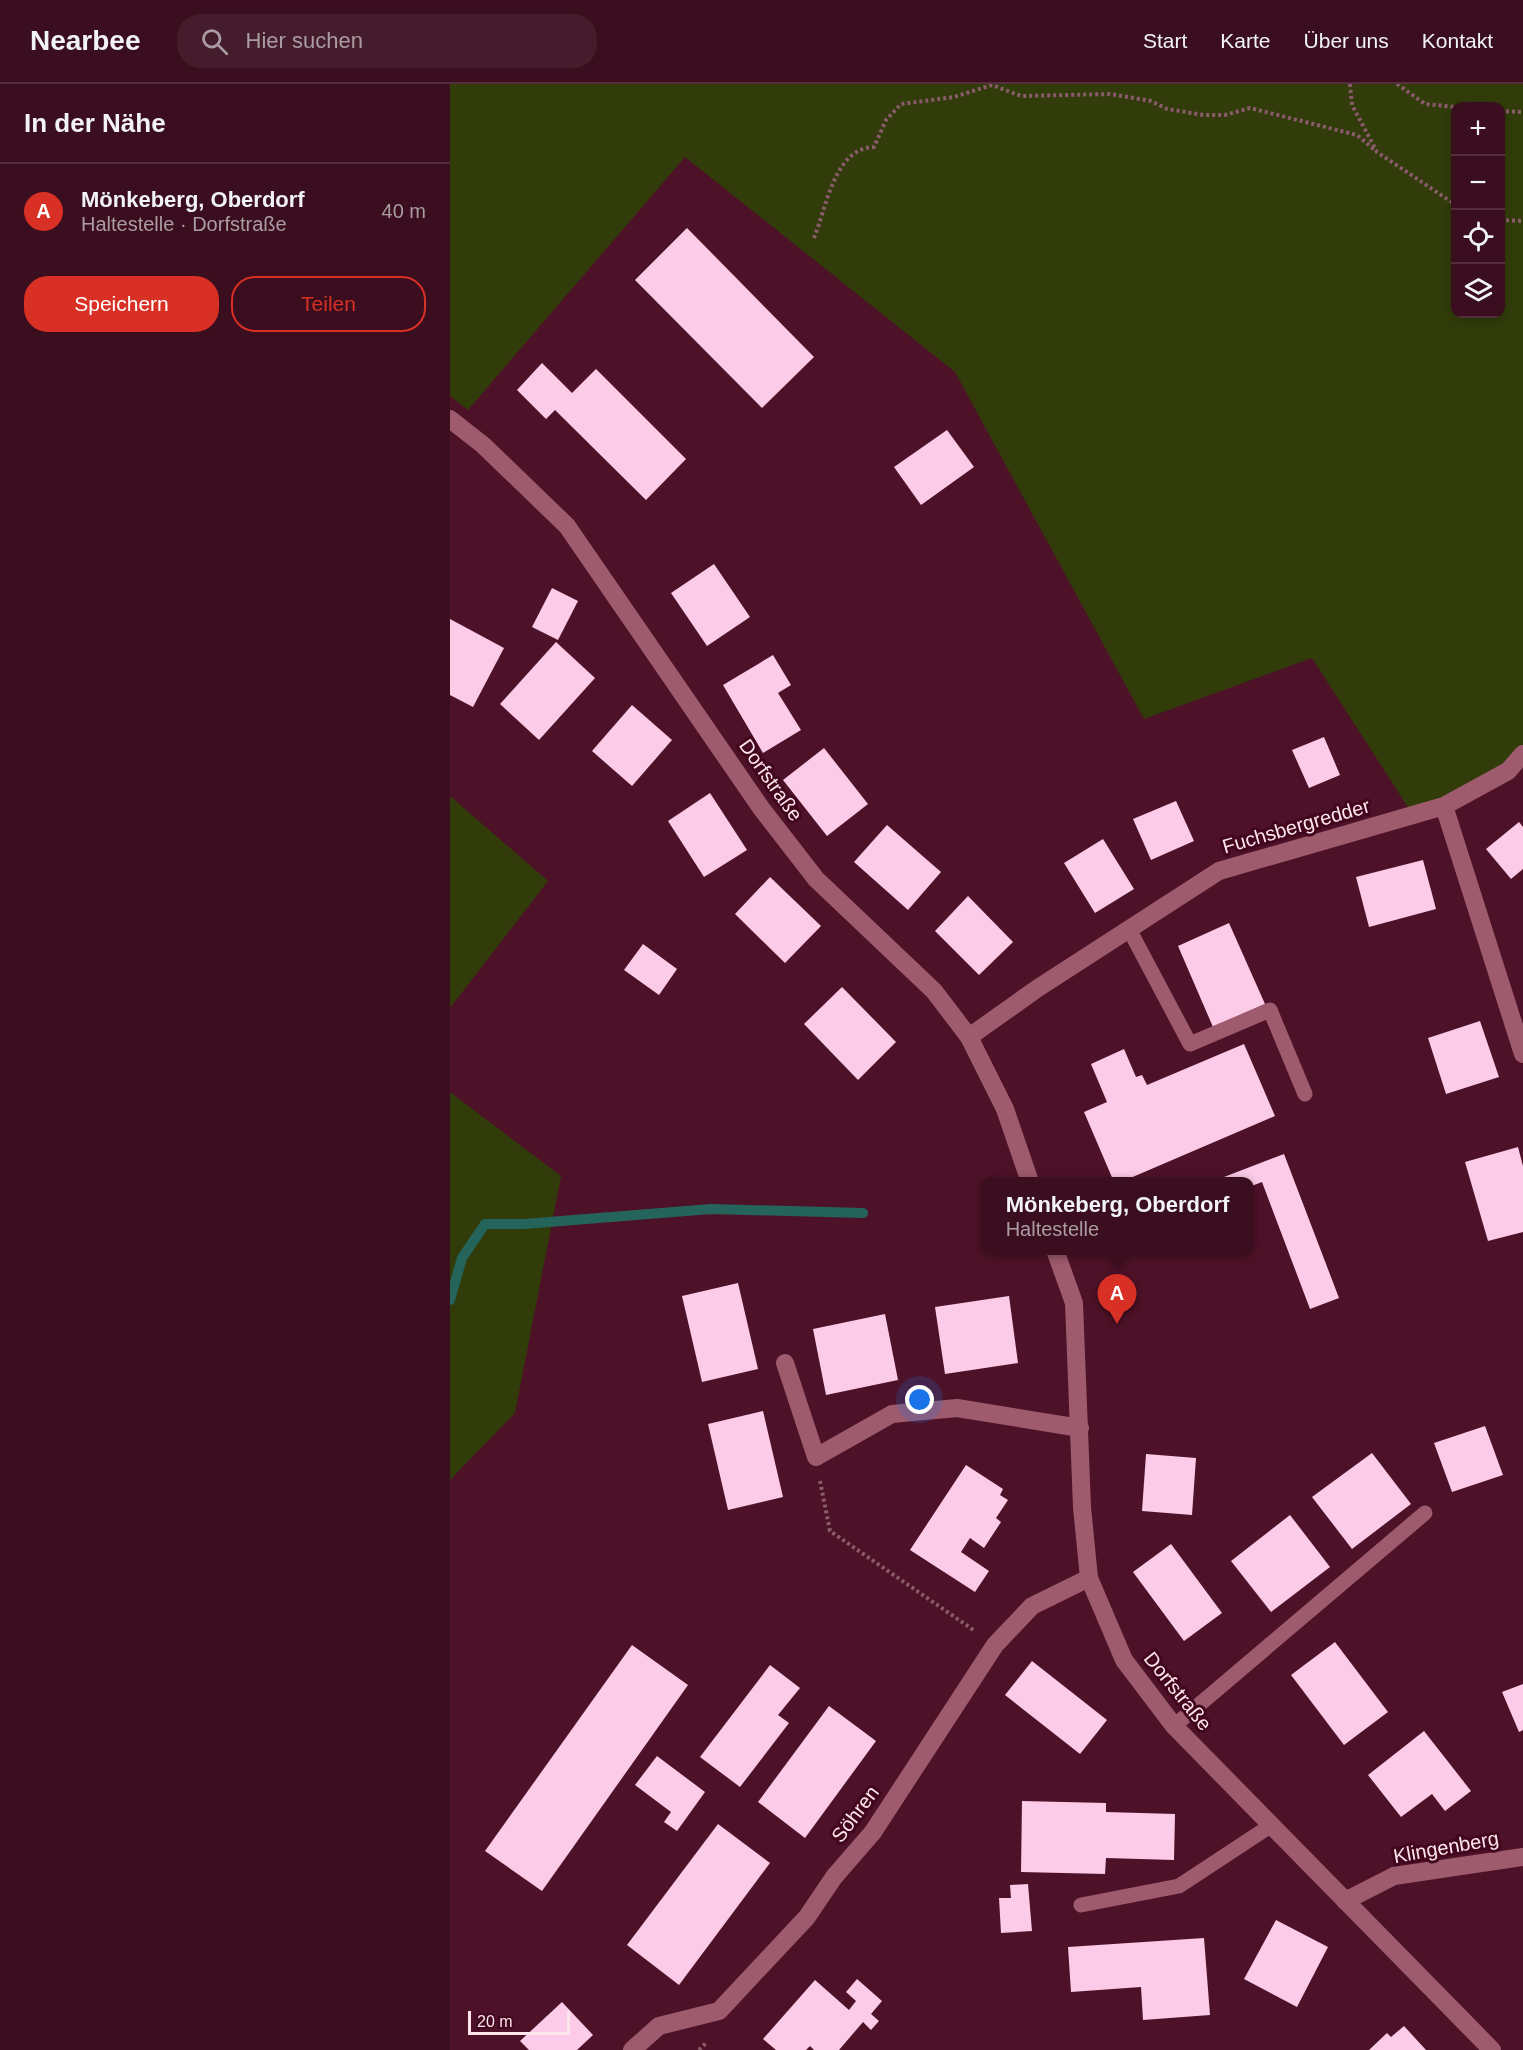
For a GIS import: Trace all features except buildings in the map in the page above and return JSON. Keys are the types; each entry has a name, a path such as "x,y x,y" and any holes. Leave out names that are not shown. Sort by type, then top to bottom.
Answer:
{"street":[{"name":"Dorfstraße","path":"450,419 483,445 567,526 761,808 816,879 934,992 969,1037 1005,1109 1028,1177"},
{"name":"Fuchsbergredder","path":"969,1037 1038,988 1219,871 1444,806 1508,771 1523,754"},
{"path":"1444,806 1523,1054"},
{"name":"Dorfstraße","path":"1056,1255 1074,1304 1082,1507 1089,1578 1124,1660 1173,1726 1492,2050"},
{"path":"785,1363 816,1457 892,1414 957,1408 1080,1428"},
{"name":"Söhren","path":"632,2050 659,2026 719,2011 807,1917 834,1877 873,1832 995,1645 1032,1606 1089,1578"},
{"name":"Klingenberg","path":"1345,1901 1394,1876 1523,1857"}],"lane":[{"path":"1129,929 1190,1044 1270,1010 1305,1094"},
{"path":"1173,1726 1425,1513"},
{"path":"1081,1905 1179,1886 1270,1826"}],"path":[{"path":"1350,84 1352,105 1377,152"},
{"path":"1397,84 1425,104 1451,107"},
{"path":"814,238 836,171 863,147 874,147 886,120 901,104 954,97 992,85 1021,96 1110,94 1151,101 1167,109 1203,115 1225,115 1250,108 1357,135 1377,152 1451,202"},
{"path":"1505,111 1523,112"},
{"path":"1505,220 1523,221"},
{"path":"816,1457 830,1531 995,1645"}],"green space":[{"path":"450,84 1523,84 1523,754 1413,815 1312,658 1144,719 955,372 685,157 468,410 450,396"},
{"path":"450,796 548,881 450,1008"},
{"path":"450,1092 561,1176 515,1413 450,1480"}],"waterway":[{"path":"450,1300 462,1258 485,1224 524,1224 711,1209 863,1213"}],"place":[{"name":"Mönkeberg, Oberdorf","path":"1117,1324"}]}
